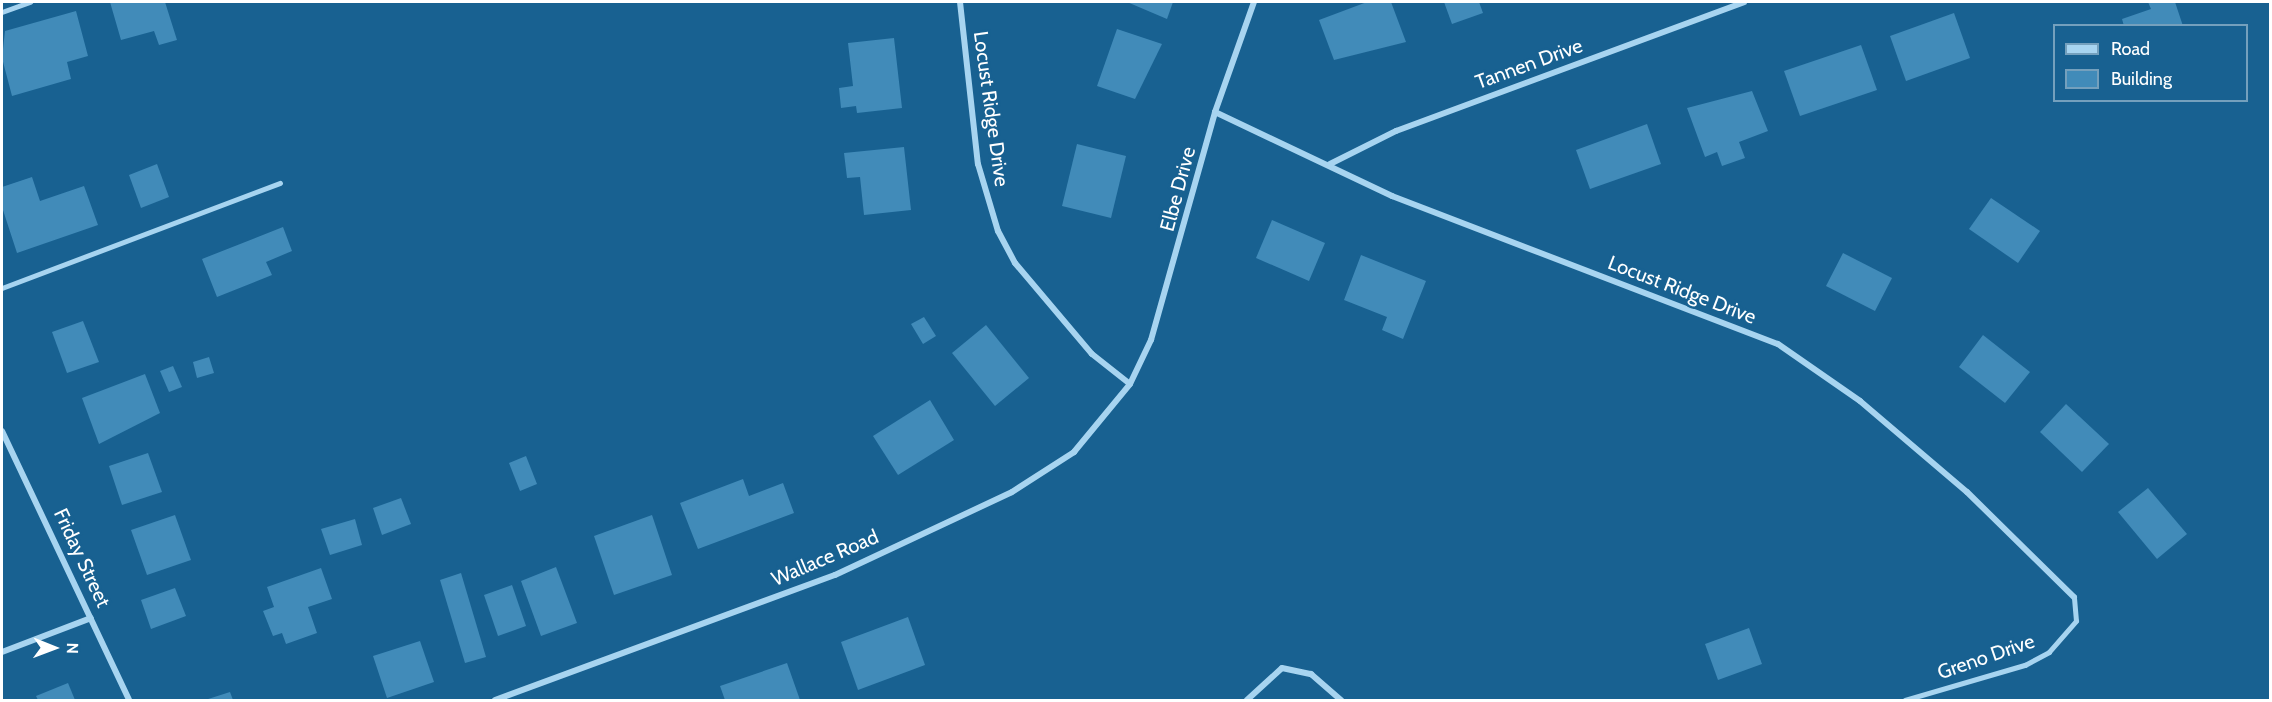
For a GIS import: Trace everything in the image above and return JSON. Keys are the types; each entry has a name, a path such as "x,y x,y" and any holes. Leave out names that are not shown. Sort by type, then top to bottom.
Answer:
{"street":[{"name":"Locust Ridge Drive","path":"960,2 978,164 998,231 1016,263 1092,354 1130,384"},
{"name":"Elbe Drive","path":"1130,384 1168,289 1215,112 1254,2"},
{"name":"Tannen Drive","path":"1330,164 1396,131 1744,2"},
{"name":"Locust Ridge Drive","path":"1215,112 1330,164 1392,196 1778,345 1860,401 1967,492 2074,597"},
{"name":"Wallace Road","path":"495,700 835,575 1011,492 1074,452 1130,384"},
{"name":"Friday Street","path":"2,430 129,700"},
{"path":"2,652 91,618"},
{"path":"1247,700 1282,668 1311,674 1341,700"}],"lane":[{"path":"2,12 30,2"},
{"path":"2,288 280,183"},
{"name":"Greno Drive","path":"1905,700 2025,665 2049,652 2076,621 2074,597"}],"building":[{"path":"110,2 165,2 177,40 159,45 154,31 121,40"},
{"path":"1127,2 1173,2 1167,19"},
{"path":"1367,2 1391,2 1406,42 1334,60 1319,20"},
{"path":"1444,2 1479,2 1483,13 1452,24"},
{"path":"2148,2 2175,2 2182,24 2123,24 2122,19 2151,9"},
{"path":"76,11 88,56 67,62 71,79 12,96 2,58 5,31"},
{"path":"1954,13 1970,58 1906,81 1890,36"},
{"path":"1117,29 1162,44 1135,99 1097,86"},
{"path":"894,38 902,108 857,113 856,106 841,108 839,88 853,86 848,43"},
{"path":"1861,45 1877,90 1800,116 1784,71"},
{"path":"1752,91 1768,131 1739,142 1745,158 1722,166 1717,152 1705,157 1687,108"},
{"path":"1647,124 1661,164 1590,189 1576,150"},
{"path":"1077,144 1126,156 1111,218 1062,206"},
{"path":"904,147 911,210 864,215 860,177 847,178 844,153"},
{"path":"157,164 169,197 141,208 129,175"},
{"path":"32,177 40,201 84,186 98,225 17,253 2,207 2,187"},
{"path":"1991,198 2040,231 2018,263 1969,229"},
{"path":"1272,220 1325,243 1309,281 1256,258"},
{"path":"283,227 292,251 266,262 272,275 217,297 202,259"},
{"path":"1843,253 1892,278 1875,311 1826,286"},
{"path":"1361,255 1426,281 1403,339 1382,330 1387,317 1344,300"},
{"path":"924,317 936,336 923,344 911,324"},
{"path":"83,321 99,362 67,373 52,332"},
{"path":"986,325 1029,378 995,406 952,353"},
{"path":"1983,335 2030,372 2005,403 1959,367"},
{"path":"209,357 214,373 197,378 193,362"},
{"path":"173,366 182,387 169,392 160,371"},
{"path":"145,374 160,413 99,444 82,398"},
{"path":"930,400 954,440 898,475 873,436"},
{"path":"2066,404 2109,444 2082,472 2040,432"},
{"path":"148,453 162,492 122,505 109,466"},
{"path":"526,456 537,484 520,491 509,463"},
{"path":"743,479 749,496 783,483 794,513 698,549 680,503"},
{"path":"2148,488 2187,534 2157,559 2118,512"},
{"path":"401,498 411,524 382,535 373,508"},
{"path":"175,515 191,560 147,575 131,530"},
{"path":"652,515 672,575 614,595 594,536"},
{"path":"355,519 362,545 330,555 321,529"},
{"path":"556,567 577,623 541,636 521,581"},
{"path":"321,568 332,599 308,607 317,633 286,644 282,633 273,636 263,611 274,607 267,587"},
{"path":"461,573 486,657 465,663 440,580"},
{"path":"512,585 526,626 498,636 484,595"},
{"path":"175,588 186,616 151,629 141,600"},
{"path":"908,617 925,665 858,690 841,642"},
{"path":"1749,628 1762,664 1718,680 1705,644"},
{"path":"420,641 434,682 387,698 373,656"},
{"path":"787,663 800,700 725,700 720,686"},
{"path":"68,683 75,700 38,700 36,696"},
{"path":"230,692 233,700 205,700"}]}
